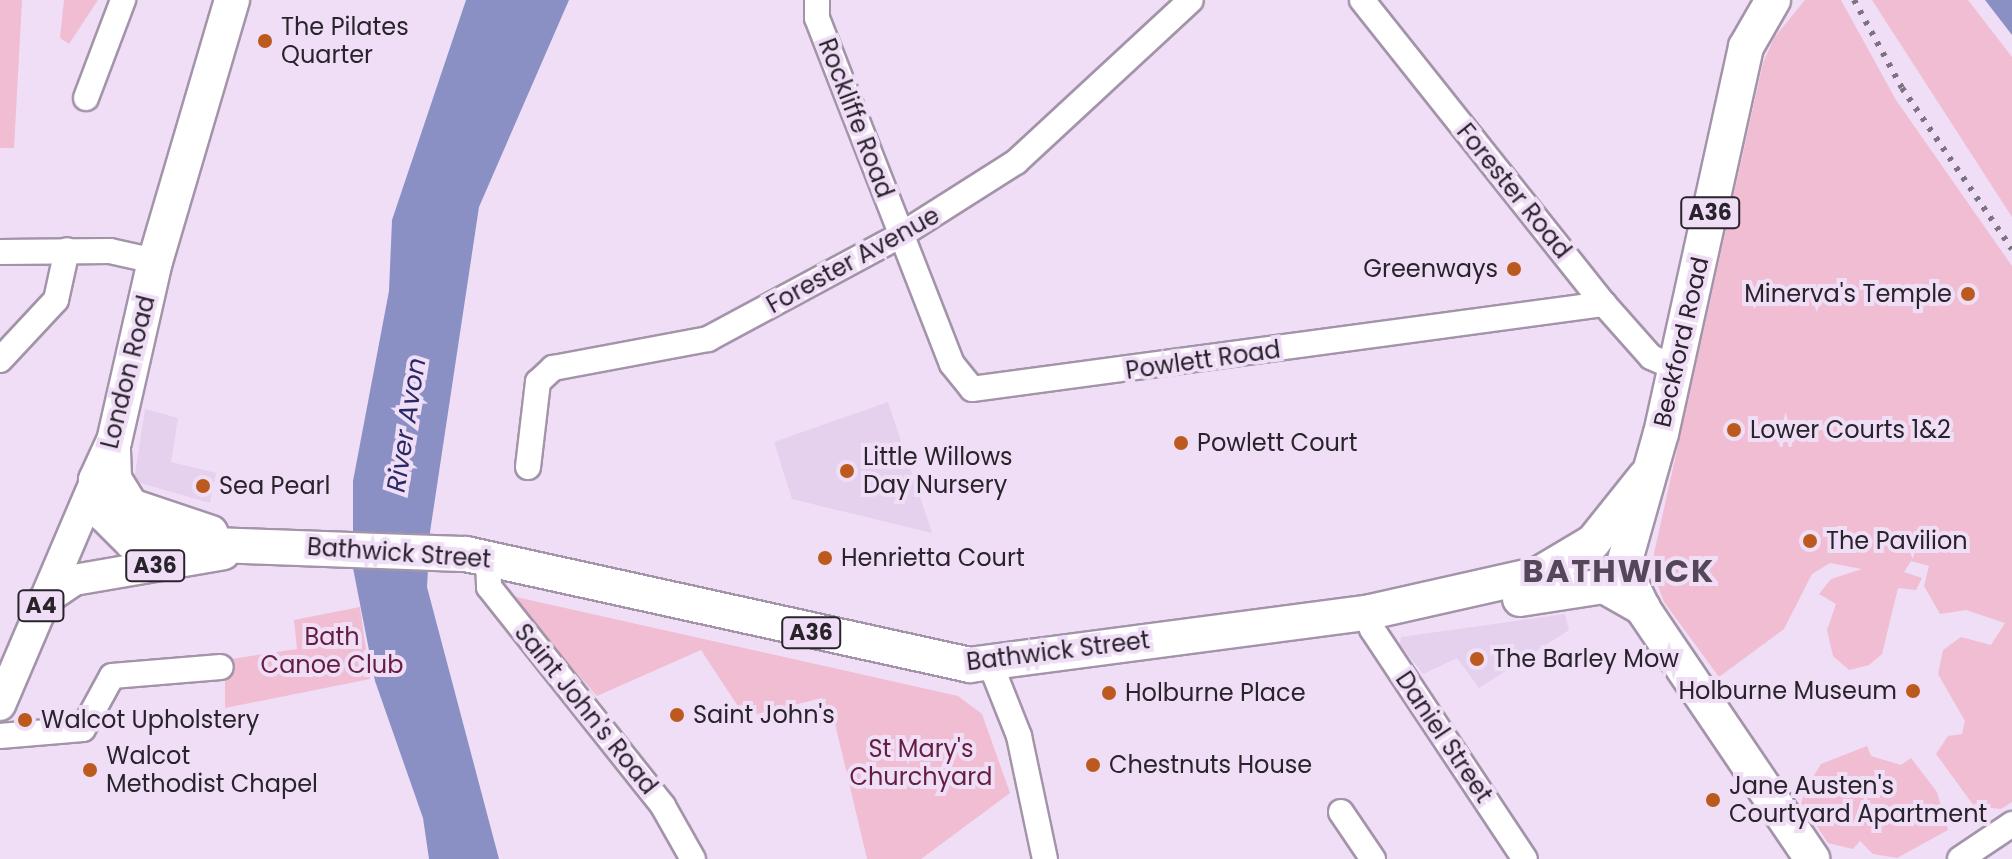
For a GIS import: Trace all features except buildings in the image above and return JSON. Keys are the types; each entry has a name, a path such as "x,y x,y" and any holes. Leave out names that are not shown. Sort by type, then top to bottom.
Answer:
{"highway":[{"name":"London Road","path":"208,72 218,0"},
{"name":"London Road","path":"93,496 114,441 155,261 208,72 232,0"},
{"name":"Beckford Road","path":"1625,588 1645,477 1661,433 1746,47 1773,0"},
{"name":"A36","path":"1625,588 1661,433"},
{"path":"114,441 114,479 131,506"},
{"name":"Bathwick Street","path":"273,546 444,551 488,557 926,659 990,663 1370,612 1468,594 1575,558 1645,477"},
{"name":"A36","path":"93,496 131,506 176,527 273,546"},
{"name":"A36","path":"93,496 122,536 154,548 273,546"},
{"path":"1625,588 1799,855"},
{"name":"Bathwick Street","path":"1468,594 1517,600 1625,588"}],"main road":[{"name":"London Road","path":"0,705 43,601 93,496"},
{"name":"A36","path":"43,601 74,580 273,546"}],"street":[{"path":"86,98 123,0"},
{"name":"Rockliffe Road","path":"817,0 901,235"},
{"name":"Forester Avenue","path":"528,467 538,382 553,368 708,339 901,235 1016,162 1191,0"},
{"name":"Forester Road","path":"1369,2 1604,304 1651,357 1676,368"},
{"name":"Powlett Road","path":"901,235 952,364 972,389 1604,304"},
{"path":"0,252 67,250 155,261"},
{"path":"0,360 56,300 67,250"},
{"name":"Saint John's Road","path":"488,557 489,587 663,806 693,859"},
{"name":"Daniel Street","path":"1370,612 1372,629 1525,859"},
{"path":"990,663 1019,736 1045,859"},
{"path":"0,736 83,729 112,676 221,667"},
{"path":"1341,812 1373,859"},
{"path":"1960,859 2012,824"}],"shaded area":[{"name":"Little Willows Day Nursery","path":"888,402 932,533 792,499 774,442"},
{"path":"145,409 178,418 171,462 216,473 210,503 134,481"},
{"path":"1565,614 1569,630 1479,688 1457,658 1423,674 1400,644 1401,637"}],"green space":[{"path":"0,0 22,0 14,148 0,148"},
{"path":"64,0 98,0 69,44 60,38"},
{"path":"1805,0 1841,0 1896,100 2012,266 2012,802 2001,809 1974,806 1936,754 1948,736 1962,734 1965,721 1938,674 1943,650 1961,637 1991,645 2005,623 1966,610 1940,614 1924,586 1929,566 1911,561 1904,572 1922,578 1916,590 1898,588 1882,654 1869,665 1849,670 1833,656 1827,630 1836,604 1819,594 1831,579 1862,569 1830,563 1812,574 1784,629 1719,677 1664,602 1651,567 1763,63 1774,38"},
{"path":"1872,0 1968,0 2012,57 2012,217"},
{"name":"St Mary's Churchyard","path":"516,597 958,696 982,714 1010,793 921,859 867,859 834,719 822,698 745,717 701,650 597,696 514,603"},
{"name":"Bath Canoe Club","path":"360,607 370,679 225,708 225,660 297,649 294,620"},
{"path":"1867,746 1871,756 1901,765 1911,758 1937,792 1948,830 1897,858 1873,854 1860,841 1853,849 1828,843 1801,803 1807,787 1821,764"}],"water":[{"name":"River Avon","path":"466,0 569,0 479,207 430,532 427,587 499,859 429,859 423,818 375,681 353,568 353,481 389,291 392,220"},
{"path":"1985,0 2012,0 2012,35"}],"railway":[{"path":"1854,0 1902,88 2012,249"}],"place":[{"name":"The Pilates Quarter","path":"265,41"},
{"name":"Greenways","path":"1514,269"},
{"name":"Minerva's Temple","path":"1968,294"},
{"name":"Lower Courts 1&2","path":"1734,430"},
{"name":"Powlett Court","path":"1181,443"},
{"name":"Little Willows Day Nursery","path":"847,471"},
{"name":"Sea Pearl","path":"203,486"},
{"name":"The Pavilion","path":"1810,541"},
{"name":"Henrietta Court","path":"825,558"},
{"name":"The Barley Mow","path":"1477,659"},
{"name":"Holburne Museum","path":"1913,691"},
{"name":"Holburne Place","path":"1109,693"},
{"name":"Saint John's","path":"677,715"},
{"name":"Walcot Upholstery","path":"25,720"},
{"name":"Chestnuts House","path":"1093,765"},
{"name":"Walcot Methodist Chapel","path":"90,770"},
{"name":"Jane Austen's Courtyard Apartment","path":"1713,800"}],"district":[{"name":"BATHWICK","path":"1619,571"}]}
